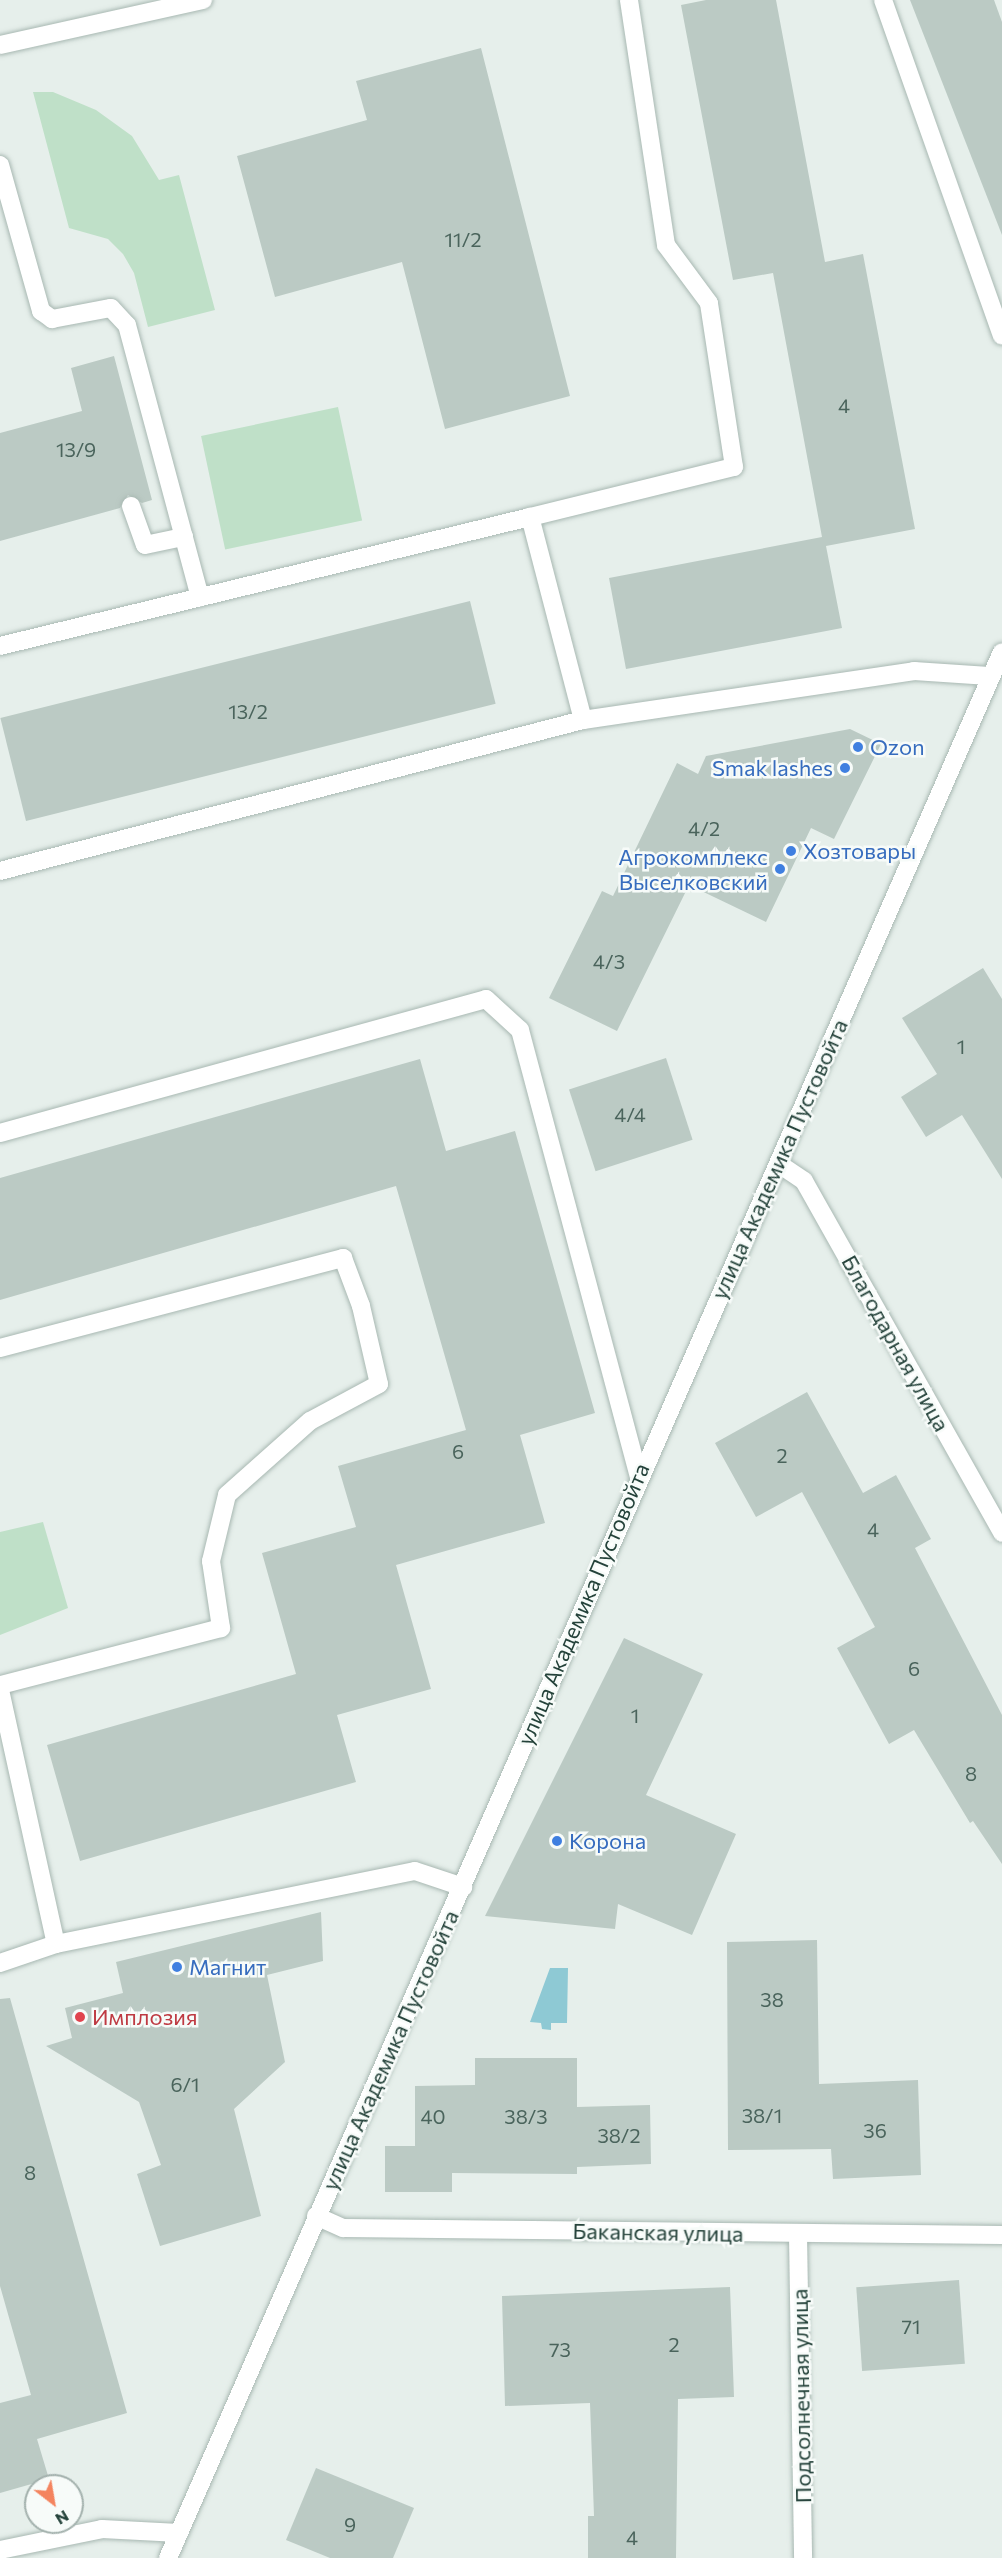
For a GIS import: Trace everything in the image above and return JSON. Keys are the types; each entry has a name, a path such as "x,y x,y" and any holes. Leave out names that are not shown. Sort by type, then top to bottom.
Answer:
{"street":[{"path":"0,45 203,0"},
{"path":"0,646 734,467 709,303 666,244 629,0"},
{"path":"883,0 1002,336"},
{"path":"0,165 41,311 52,319 111,308 127,325 200,597"},
{"path":"131,506 145,545 184,537"},
{"path":"530,517 583,720"},
{"name":"улица Академика Пустовойта","path":"168,2558 316,2216 463,1887 638,1475 779,1164 989,676 1002,652"},
{"path":"0,871 583,720 914,671 989,676"},
{"path":"0,1132 486,999 520,1030 638,1475"},
{"name":"Благодарная улица","path":"779,1164 804,1181 1002,1533"},
{"path":"0,1347 342,1258 361,1306 379,1384 310,1421 227,1495 211,1561 221,1628 0,1685"},
{"path":"0,1690 56,1944"},
{"path":"0,1962 56,1944 415,1872 463,1887"},
{"name":"Баканская улица","path":"316,2216 343,2228 1002,2235"},
{"name":"Подсолнечная улица","path":"798,2234 803,2558"},
{"path":"0,2550 102,2529 179,2533"}],"green space":[{"path":"33,92 53,92 96,110 132,136 159,180 179,175 215,310 148,327 134,273 123,254 108,239 69,228"},
{"path":"338,407 362,520 225,550 201,436"},
{"path":"43,1522 68,1608 0,1635 0,1532"}],"water":[{"path":"550,1968 568,1968 567,2023 551,2023 551,2030 542,2029 541,2023 530,2022"}],"building":[{"path":"706,0 776,0 825,262 863,254 915,529 826,546 842,628 626,669 609,578 822,537 773,273 733,280 681,5"},
{"path":"910,0 994,0 1002,22 1002,235"},
{"path":"481,48 570,396 445,429 402,262 275,297 237,156 367,120 356,81"},
{"path":"114,356 152,500 142,503 128,495 120,508 0,541 0,433 82,411 71,368"},
{"path":"470,601 496,704 26,821 0,718"},
{"path":"850,729 881,744 834,839 811,828 766,922 689,885 617,1031 549,998 602,891 613,896 677,763 698,774 706,756"},
{"path":"983,968 1002,999 1002,1179 962,1115 926,1137 901,1097 937,1074 902,1018"},
{"path":"666,1058 693,1140 596,1171 569,1090"},
{"path":"420,1059 446,1151 515,1131 595,1413 520,1435 545,1523 396,1565 431,1689 337,1715 356,1782 80,1861 47,1745 296,1674 262,1553 356,1527 338,1466 466,1430 396,1186 0,1300 0,1178"},
{"path":"807,1392 863,1493 896,1475 931,1539 915,1548 1002,1715 1002,1864 973,1821 970,1823 914,1730 889,1744 837,1648 875,1627 802,1492 756,1517 715,1443"},
{"path":"624,1638 703,1674 646,1795 736,1834 692,1935 618,1904 615,1929 485,1916"},
{"path":"321,1912 323,1961 267,1975 285,2062 234,2109 261,2216 160,2246 137,2174 161,2165 139,2102 46,2046 72,2038 65,2008 123,1993 116,1962"},
{"path":"817,1940 819,2084 918,2080 921,2175 833,2179 831,2149 728,2150 727,1942"},
{"path":"10,1998 127,2413 37,2439 48,2474 24,2474 24,2486 0,2493 0,2403 31,2395 0,2286 0,1999"},
{"path":"475,2058 577,2058 577,2107 650,2105 651,2164 577,2167 577,2174 452,2173 452,2192 385,2192 385,2146 415,2146 415,2086 475,2085"},
{"path":"959,2280 965,2364 862,2371 856,2287"},
{"path":"730,2287 734,2397 678,2399 676,2558 588,2558 588,2516 594,2516 590,2403 505,2406 502,2296"},
{"path":"316,2468 414,2508 393,2558 330,2558 286,2540"}],"place":[{"name":"Ozon","path":"858,747"},
{"name":"Smak lashes","path":"845,768"},
{"name":"Хозтовары","path":"791,851"},
{"name":"Агрокомплекс Выселковский","path":"780,869"},
{"name":"Корона","path":"557,1841"},
{"name":"Магнит","path":"177,1967"},
{"name":"Имплозия","path":"80,2017"}]}
